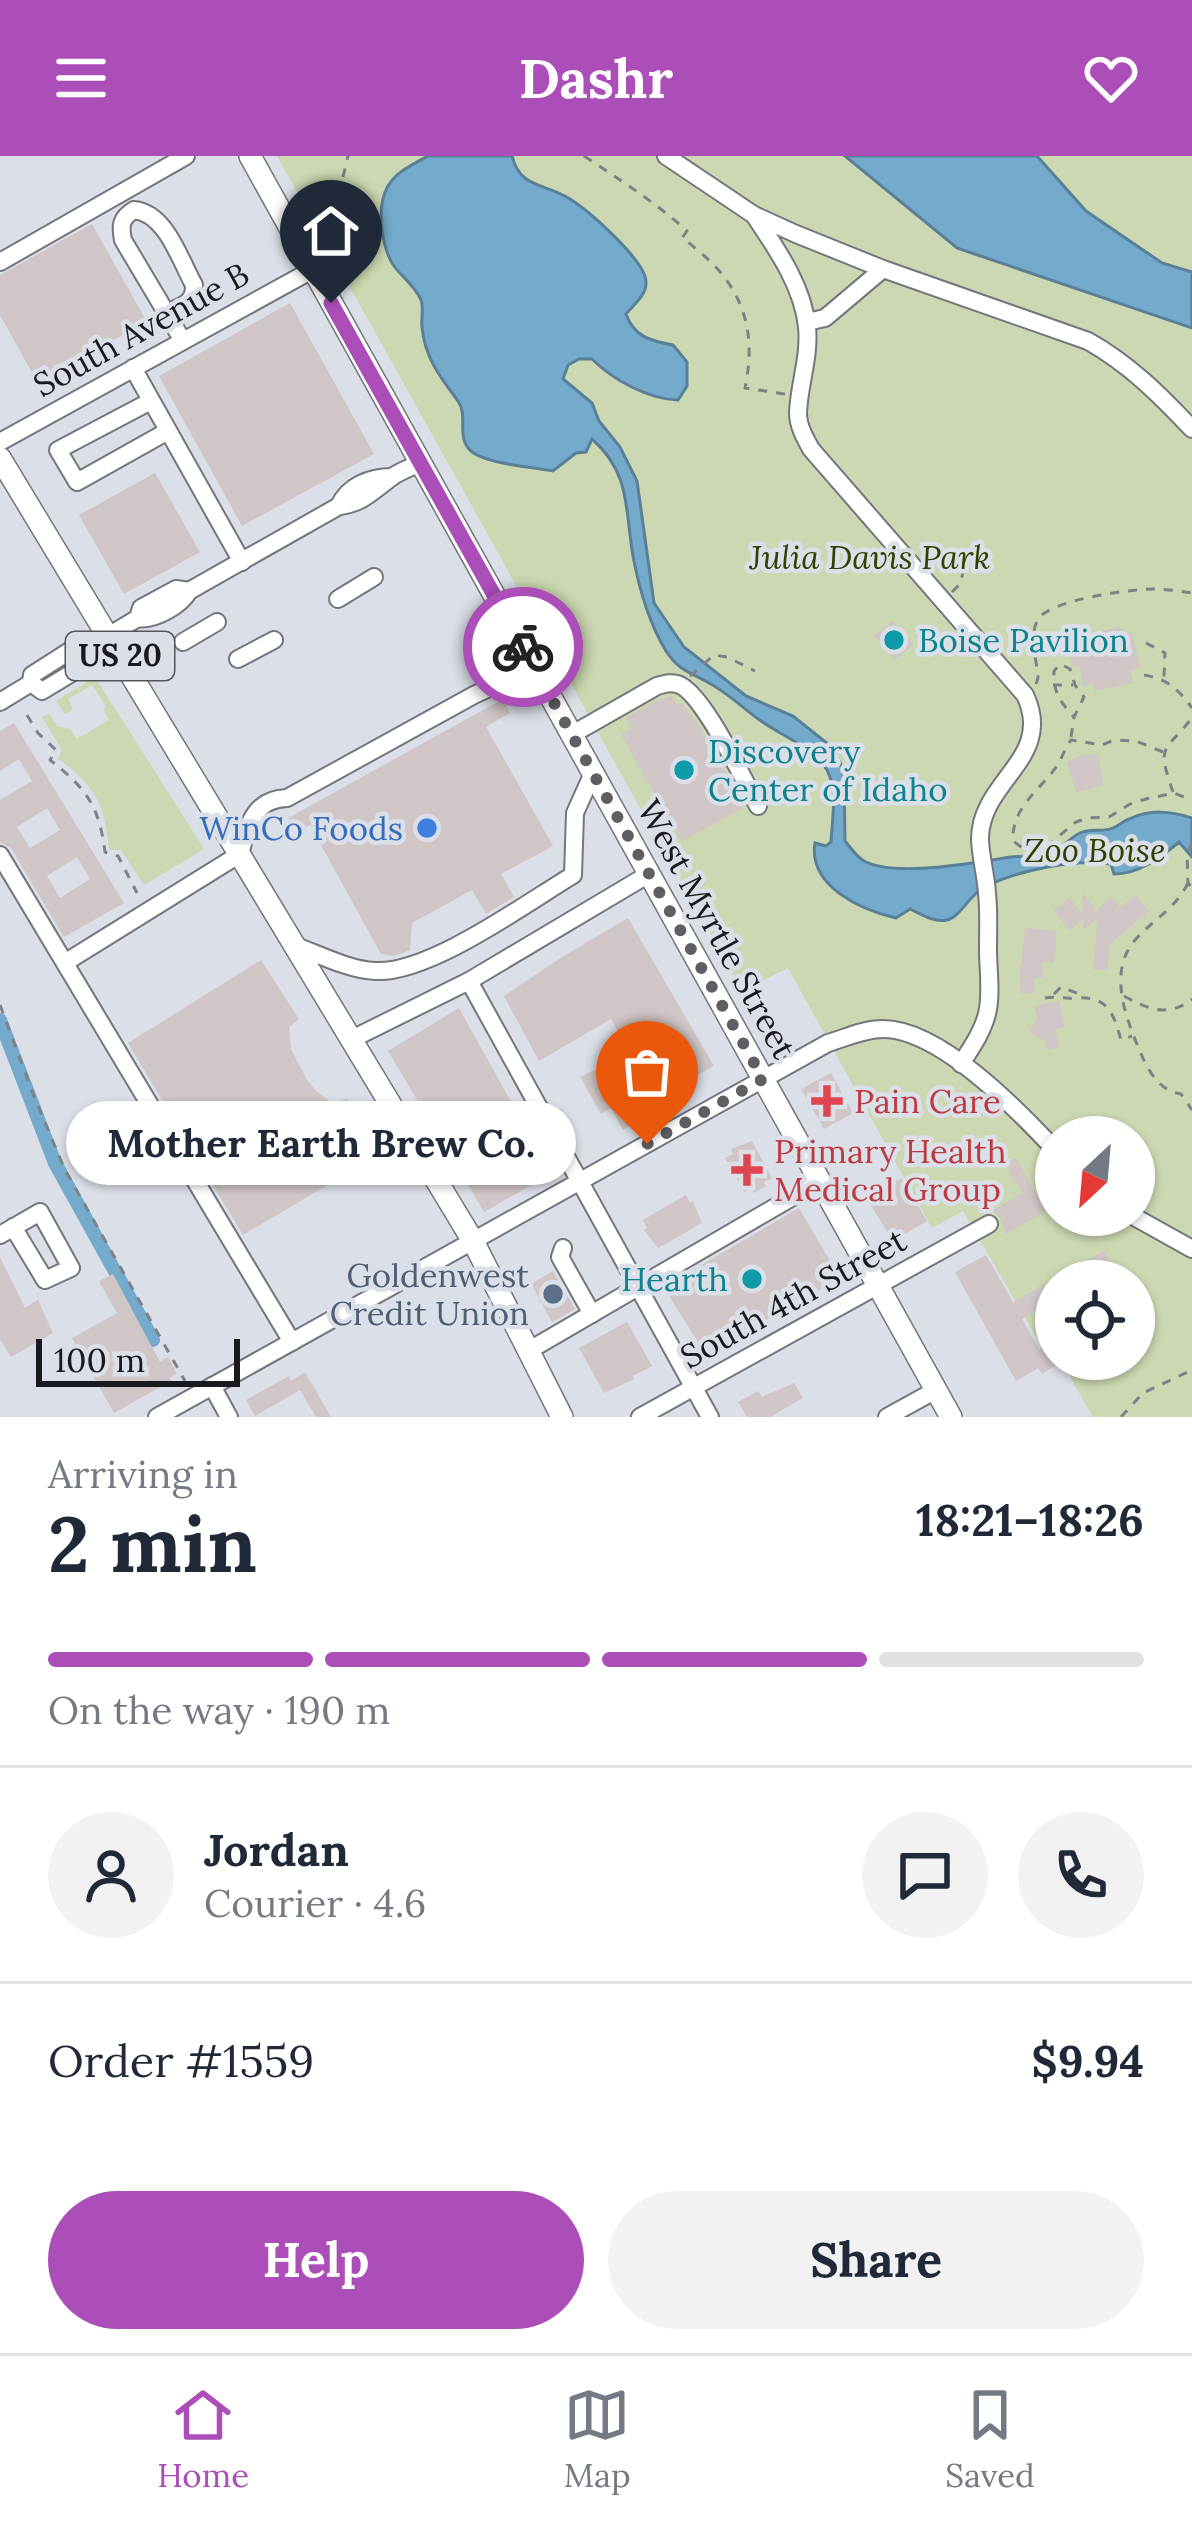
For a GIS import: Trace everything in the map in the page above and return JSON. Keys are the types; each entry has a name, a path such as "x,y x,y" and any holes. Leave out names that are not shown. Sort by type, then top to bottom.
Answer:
{"main road":[{"name":"West Myrtle Street","path":"250,156 951,1417"},
{"name":"US 20","path":"0,458 473,1241 562,1417"}],"street":[{"path":"0,262 186,156"},
{"path":"666,156 754,215 884,268 1088,341 1137,374 1192,429"},
{"path":"167,314 189,303 194,285 160,224 152,215 134,210 121,223 123,241 183,341"},
{"path":"754,215 794,281 807,322 798,415 811,449 1025,695 1033,712 1028,749 997,792 980,836 988,901 988,1012 961,1064"},
{"path":"807,322 825,318 884,268"},
{"name":"South Avenue B","path":"0,442 312,269"},
{"path":"133,368 242,562"},
{"path":"152,401 58,450 77,482 168,431"},
{"path":"0,702 31,683 42,691 90,662 108,636 138,618 147,620 172,607 189,591 338,506 352,505 420,463"},
{"path":"338,599 374,577"},
{"path":"183,642 217,622"},
{"path":"238,659 274,640"},
{"path":"66,962 240,854 250,819 273,798 287,798 485,692 506,680 527,655"},
{"path":"572,735 657,686 681,685 700,701 758,806"},
{"path":"296,946 369,971 398,971 445,952 573,875 575,813 593,772"},
{"path":"0,855 292,1342"},
{"path":"352,1039 469,981 649,874"},
{"path":"469,981 710,1417"},
{"path":"157,1417 828,1043 866,1031 908,1034 961,1064 1035,1128"},
{"path":"528,1351 820,1181"},
{"name":"South 4th Street","path":"640,1417 982,1228"},
{"path":"1155,1228 1190,1246"},
{"path":"562,1248 560,1257 592,1314"},
{"path":"212,1386 230,1417"},
{"path":"886,1417 936,1390"}],"path":[{"path":"310,219 328,208 337,195 348,156"},
{"path":"584,156 673,219 687,231 682,238 722,271 746,322 750,349 745,388 801,397"},
{"path":"942,601 960,584 967,557 981,544"},
{"path":"1025,695 1038,678 1034,642 1041,614 1117,593 1192,592"},
{"path":"1146,643 1165,653 1163,679"},
{"path":"684,673 689,677 714,655 754,671"},
{"path":"1074,717 1053,685 1054,670 1060,664 1070,669 1084,697 1057,766 1023,806 1013,828 1013,841 1024,849 1047,848 1076,822 1109,818 1130,804 1174,794 1192,800"},
{"path":"1144,675 1163,679 1192,708"},
{"path":"1053,685 1075,685"},
{"path":"27,715 56,750 50,760 91,800 105,852 118,856 136,892"},
{"path":"1174,794 1163,752 1192,718"},
{"path":"1071,740 1102,745 1136,741 1163,752"},
{"path":"1192,844 1187,854 1190,885 1136,939 1122,964 1122,995 1146,1065 1158,1082 1173,1094 1181,1094 1192,1110"},
{"path":"1053,996 1066,987 1109,1007 1121,1040 1133,1036"},
{"path":"1122,995 1152,1010 1178,1009 1192,999"},
{"path":"1045,998 1083,996"},
{"path":"0,1005 65,1170 184,1381"},
{"path":"1121,1417 1143,1393 1192,1370"}],"green space":[{"name":"Julia Davis Park","path":"277,156 845,156 958,248 1192,328 1192,1417 1093,1417 1072,1380 1155,1380 1155,1260 1035,1260 1035,1335 963,1211 932,1228 788,968 742,991"},
{"path":"1037,156 1192,156 1192,272 1162,263 1086,211"},
{"path":"95,677 204,849 144,885 121,850 109,850 96,798 58,759 62,750 42,717 49,714 57,726 70,729 77,739 109,720 92,685 68,699 73,709 65,714 56,701"}],"water":[{"path":"428,156 512,156 528,180 579,205 615,237 644,273 646,287 626,314 644,337 673,345 687,362 687,386 678,400 643,392 592,359 568,365 563,379 592,403 637,481 654,603 684,647 746,696 793,716 828,744 844,779 845,841 859,857 878,866 915,869 1044,857 1082,832 1109,829 1160,812 1192,818 1192,857 1179,842 1149,864 1123,873 1114,874 1111,864 1097,863 1027,872 982,889 956,915 942,921 910,909 896,918 882,914 828,884 815,858 815,843 826,846 831,842 833,796 827,770 806,748 680,667 666,651 638,580 620,479 605,452 592,439 586,452 576,453 553,471 488,459 467,446 461,407 426,348 421,300 392,263 382,232 382,207 389,184"},
{"path":"845,156 1037,156 1086,211 1162,263 1192,272 1192,328 957,248"}],"building":[{"path":"92,224 147,322 53,366 64,385 45,396 0,315 0,275"},
{"path":"290,303 374,454 242,526 159,376"},
{"path":"155,473 200,552 124,594 79,515"},
{"name":"Boise Pavilion","path":"893,621 913,644 895,660 874,636"},
{"path":"1120,627 1122,634 1132,632 1140,668 1130,670 1133,683 1094,691 1092,684 1083,686 1067,640"},
{"name":"Discovery Center of Idaho","path":"672,696 699,726 744,807 681,842 621,734 632,728 626,718"},
{"name":"WinCo Foods","path":"503,699 510,713 486,727 553,846 501,874 514,897 486,914 472,890 412,923 410,950 395,956 381,954 310,825 296,832 288,818"},
{"path":"14,723 124,903 64,937 11,848 0,842 0,800 32,781 19,759 0,771 0,731","holes":["47,808 60,830 30,848 17,827","77,857 90,879 60,898 47,876"]},
{"path":"1098,755 1103,785 1076,792 1067,762"},
{"path":"1082,893 1098,912 1111,897 1120,908 1135,895 1149,911 1110,944 1107,970 1093,969 1098,918 1083,930 1083,919 1070,930 1053,911 1069,898 1083,914"},
{"path":"628,918 714,1066 634,1110 640,1120 623,1130 611,1108 601,1114 580,1077 630,1052 611,1019 539,1061 504,996"},
{"path":"1025,928 1057,931 1054,963 1042,962 1043,978 1034,979 1035,993 1021,994 1019,967"},
{"path":"261,960 299,1019 289,1027 291,1049 307,1080 334,1104 347,1098 380,1154 243,1235 128,1043"},
{"path":"1059,1001 1065,1027 1055,1029 1059,1047 1047,1050 1045,1041 1029,1032 1037,1018 1034,1006"},
{"path":"459,1008 551,1174 484,1212 388,1051"},
{"name":"Pain Care","path":"831,1073 853,1113 824,1129 801,1089"},
{"path":"752,1141 772,1178 754,1193 751,1189 744,1192 725,1158 733,1154 731,1149"},
{"path":"1016,1158 1035,1192 1035,1217 1006,1234 993,1210 1023,1193 1005,1165"},
{"path":"901,1178 927,1221 893,1241 867,1199"},
{"path":"686,1195 702,1223 658,1248 644,1230 643,1220"},
{"name":"Hearth","path":"799,1208 840,1278 706,1355 666,1291 667,1285"},
{"path":"1104,1251 1109,1260 1088,1260"},
{"path":"986,1255 1013,1302 1035,1290 1035,1311 1022,1319 1035,1342 1035,1370 1016,1381 955,1272"},
{"path":"0,1257 25,1308 38,1300 53,1333 11,1357 0,1339"},
{"name":"Goldenwest Credit Union","path":"553,1271 575,1309 552,1322 531,1284"},
{"path":"113,1274 160,1362 168,1357 177,1374 114,1413 72,1338 117,1313 99,1281"},
{"path":"627,1322 652,1366 604,1393 579,1348"},
{"path":"305,1372 331,1417 316,1417 300,1390 255,1416 246,1400"},
{"path":"794,1383 803,1398 770,1417 747,1417 738,1402 758,1391 762,1397"}],"waterway":[{"path":"0,1020 55,1163 153,1340"}],"way so far":[{"path":"523,647 763,1079 647,1144"}],"place":[{"name":"Boise Pavilion","path":"894,640"},
{"name":"Discovery Center of Idaho","path":"684,770"},
{"name":"WinCo Foods","path":"427,828"},
{"name":"Pain Care","path":"827,1101"},
{"name":"Mother Earth Brew Co.","path":"647,1144"},
{"name":"Primary Health Medical Group","path":"747,1170"},
{"name":"Hearth","path":"752,1279"},
{"name":"Goldenwest Credit Union","path":"553,1294"}],"route":[{"path":"331,303 523,647"}],"park label":[{"name":"Zoo Boise","path":"1095,850"}]}
